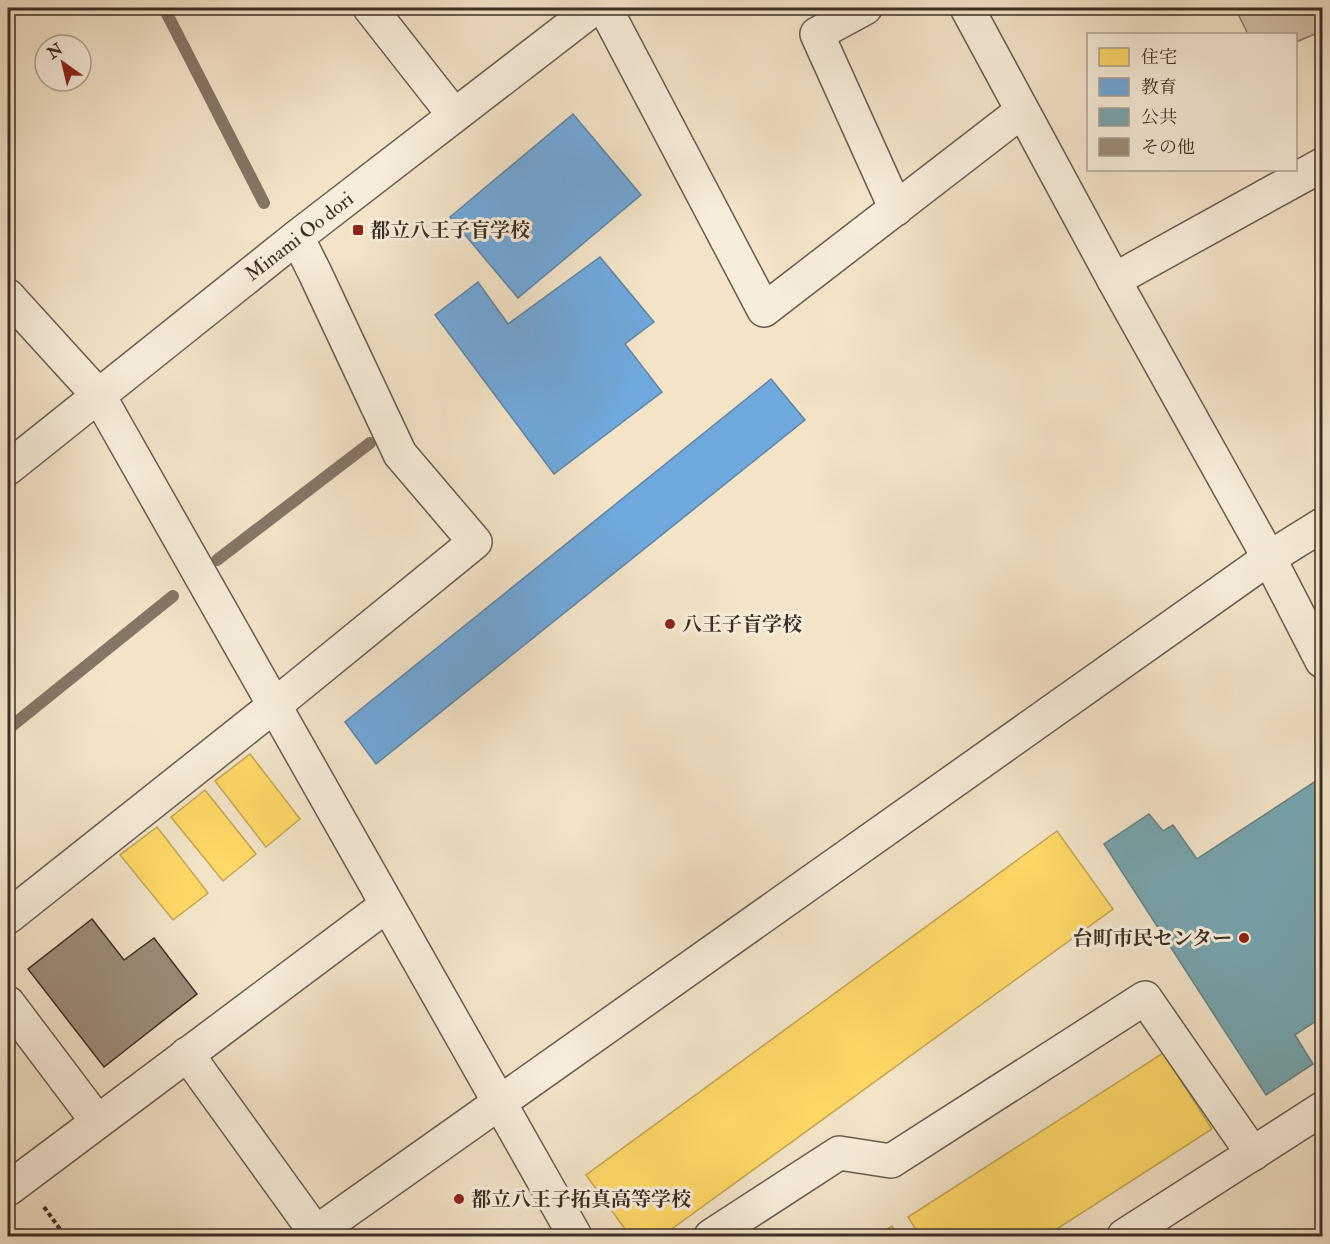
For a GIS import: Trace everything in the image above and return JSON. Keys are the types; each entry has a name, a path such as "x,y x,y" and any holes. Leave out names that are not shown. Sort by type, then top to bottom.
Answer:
{"street":[{"path":"370,8 454,115"},
{"name":"Minami Oo dori","path":"8,468 297,237 594,8"},
{"path":"605,8 764,310 1022,111"},
{"path":"865,8 817,34 896,209"},
{"path":"967,8 1114,280 1269,558 1323,661"},
{"path":"1114,280 1323,165"},
{"path":"8,917 276,705 475,542 400,454 297,237"},
{"path":"8,296 99,396 575,1236"},
{"path":"187,1054 314,1235 1269,558 1323,525"},
{"path":"8,1189 387,905"},
{"path":"711,1236 839,1153 891,1161 1146,998 1252,1154"},
{"path":"8,1003 97,1121"},
{"path":"1124,1236 1323,1109"}],"shaded area":[{"path":"1235,8 1322,8 1322,31 1297,42 1297,33 1248,33"}],"building: 住宅":[{"path":"250,754 300,819 266,847 215,781"},
{"path":"205,790 256,854 223,881 171,817"},
{"path":"157,827 208,893 173,920 120,855"},
{"path":"1057,831 1113,909 662,1236 630,1236 586,1175"},
{"path":"1163,1053 1212,1129 1046,1236 920,1236 908,1217"},
{"path":"892,1226 898,1236 876,1236"}],"building: 教育":[{"path":"573,114 641,195 518,298 450,217"},
{"path":"600,257 654,322 625,344 662,392 554,474 435,315 478,282 508,324"},
{"path":"771,379 805,420 376,764 345,722"}],"building: 公共":[{"name":"台町市民センター","path":"1322,777 1322,1017 1295,1035 1313,1064 1266,1095 1104,844 1149,814 1163,831 1173,825 1197,859"}],"building: その他":[{"path":"92,919 124,960 154,938 197,994 104,1067 28,969"}],"waterway":[{"path":"169,8 165,10 264,203"},
{"path":"217,560 370,443"},
{"path":"8,729 173,596"}],"place":[{"name":"都立八王子盲学校","path":"358,230"},
{"name":"八王子盲学校","path":"670,624"},
{"name":"台町市民センター","path":"1244,938"},
{"name":"都立八王子拓真高等学校","path":"459,1199"}]}
